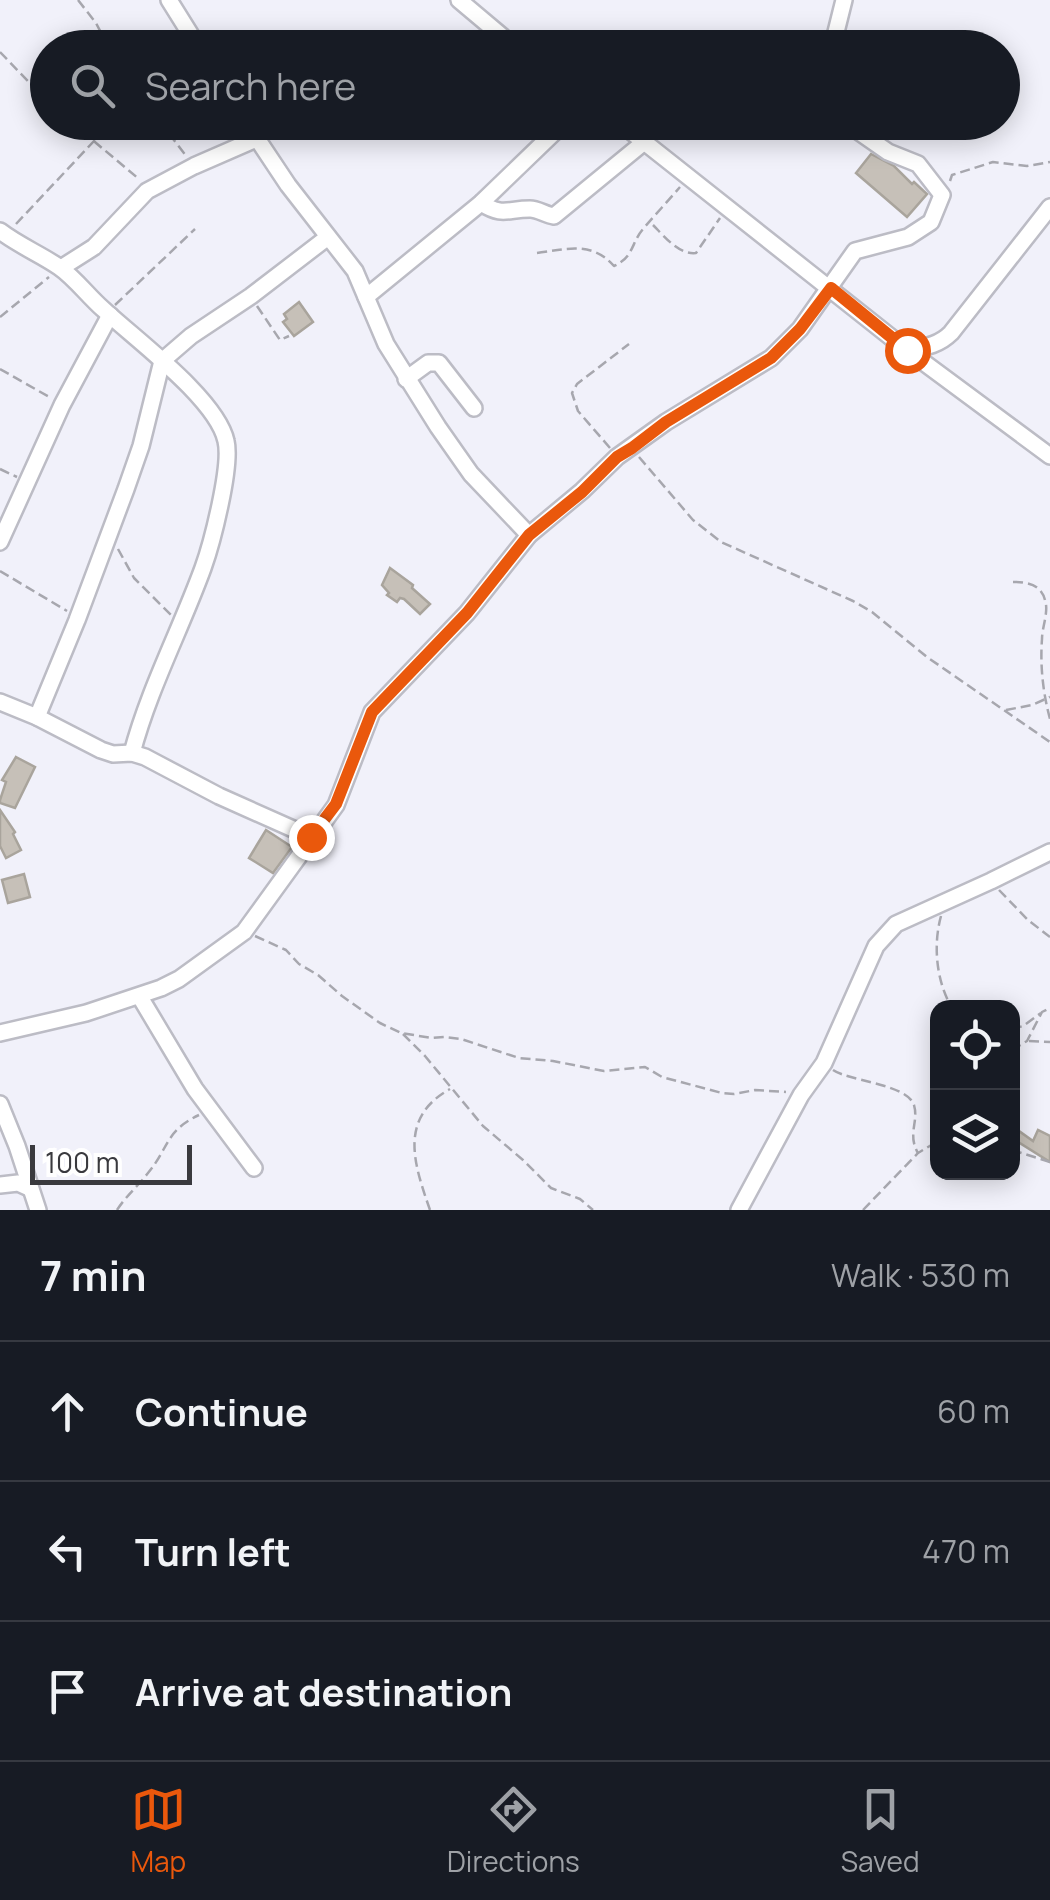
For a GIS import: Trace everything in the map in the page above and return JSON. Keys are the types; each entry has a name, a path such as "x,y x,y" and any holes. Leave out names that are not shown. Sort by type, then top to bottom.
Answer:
{"street":[{"path":"169,0 188,30"},
{"path":"458,0 494,30"},
{"path":"836,30 844,0"},
{"path":"61,268 94,246 147,191 254,140"},
{"path":"257,140 354,271 406,379 471,474 529,535"},
{"path":"366,297 481,202 546,140"},
{"path":"641,140 907,350 1050,456"},
{"path":"0,1033 140,997 179,978 244,932 336,804 372,712 467,613 529,535 666,422 771,358 800,329 855,251 908,237 931,222 942,195 918,164 871,140"},
{"path":"481,202 497,212 534,208 554,216 643,142"},
{"path":"934,370 942,342 1050,206"},
{"path":"2,233 61,268 162,361 209,410 223,429 228,446 228,464 205,562 140,722 132,754"},
{"path":"36,717 141,446 162,361 328,237"},
{"path":"0,542 62,404 108,314"},
{"path":"907,350 942,342"},
{"path":"406,379 428,363 438,363 474,408"},
{"path":"0,702 101,750 145,757 219,796 311,837"},
{"path":"739,1210 802,1095 824,1063 876,946 885,934 896,924 1050,852"},
{"path":"140,997 179,1064 254,1168"},
{"path":"0,1104 38,1210"},
{"path":"4,1184 25,1168"},
{"path":"4,1184 18,1182 29,1188"}],"path":[{"path":"78,0 99,30"},
{"path":"0,52 30,83"},
{"path":"174,140 194,166"},
{"path":"2,233 94,141 138,177 147,191"},
{"path":"942,195 952,174 993,162 1026,166 1050,162"},
{"path":"538,253 580,248 604,255 614,266 622,262 642,230 687,178"},
{"path":"651,224 682,252 696,254 727,208"},
{"path":"108,314 195,229"},
{"path":"0,318 61,268"},
{"path":"251,296 276,337 280,340 289,336"},
{"path":"628,344 576,384 572,393 578,411 692,520 721,542 872,612 926,657 1050,742"},
{"path":"0,369 62,404"},
{"path":"0,469 26,481"},
{"path":"109,529 134,578 181,626"},
{"path":"0,571 49,598 76,620"},
{"path":"1013,582 1030,583 1046,600 1042,638 1050,718"},
{"path":"1005,710 1047,698"},
{"path":"990,882 1050,937"},
{"path":"945,900 936,935 938,966 947,1000"},
{"path":"244,932 286,950 380,1024 402,1033 461,1039 519,1058 604,1071 645,1067 662,1077 722,1093 770,1090 802,1095"},
{"path":"1020,1027 1050,1008"},
{"path":"1020,1046 1028,1041 1042,1012"},
{"path":"402,1033 482,1126 551,1188 580,1199 594,1210"},
{"path":"1028,1041 1048,1043 1050,1049"},
{"path":"824,1063 844,1078 867,1079 908,1096 913,1101 912,1136 918,1153"},
{"path":"430,1210 414,1159 413,1140 434,1098 452,1088"},
{"path":"117,1210 148,1174 178,1128 210,1109"},
{"path":"863,1210 918,1153 930,1146"},
{"path":"1020,1153 1050,1162"}],"building":[{"path":"871,154 894,166 927,194 907,217 856,173"},
{"path":"299,302 313,322 294,336 283,322 287,319 284,314"},
{"path":"390,568 430,604 420,614 404,599 397,602 387,595 382,585"},
{"path":"16,757 35,767 15,808 0,800 6,782 2,780"},
{"path":"0,810 15,832 21,850 6,858 0,846"},
{"path":"266,830 292,847 273,873 249,858"},
{"path":"24,874 30,897 8,903 2,880"},
{"path":"1038,1130 1050,1136 1050,1162 1020,1143 1020,1132 1033,1141"}],"route":[{"path":"311,837 336,804 372,712 467,613 529,535 617,457 771,358 800,329 831,288 907,350"}]}
